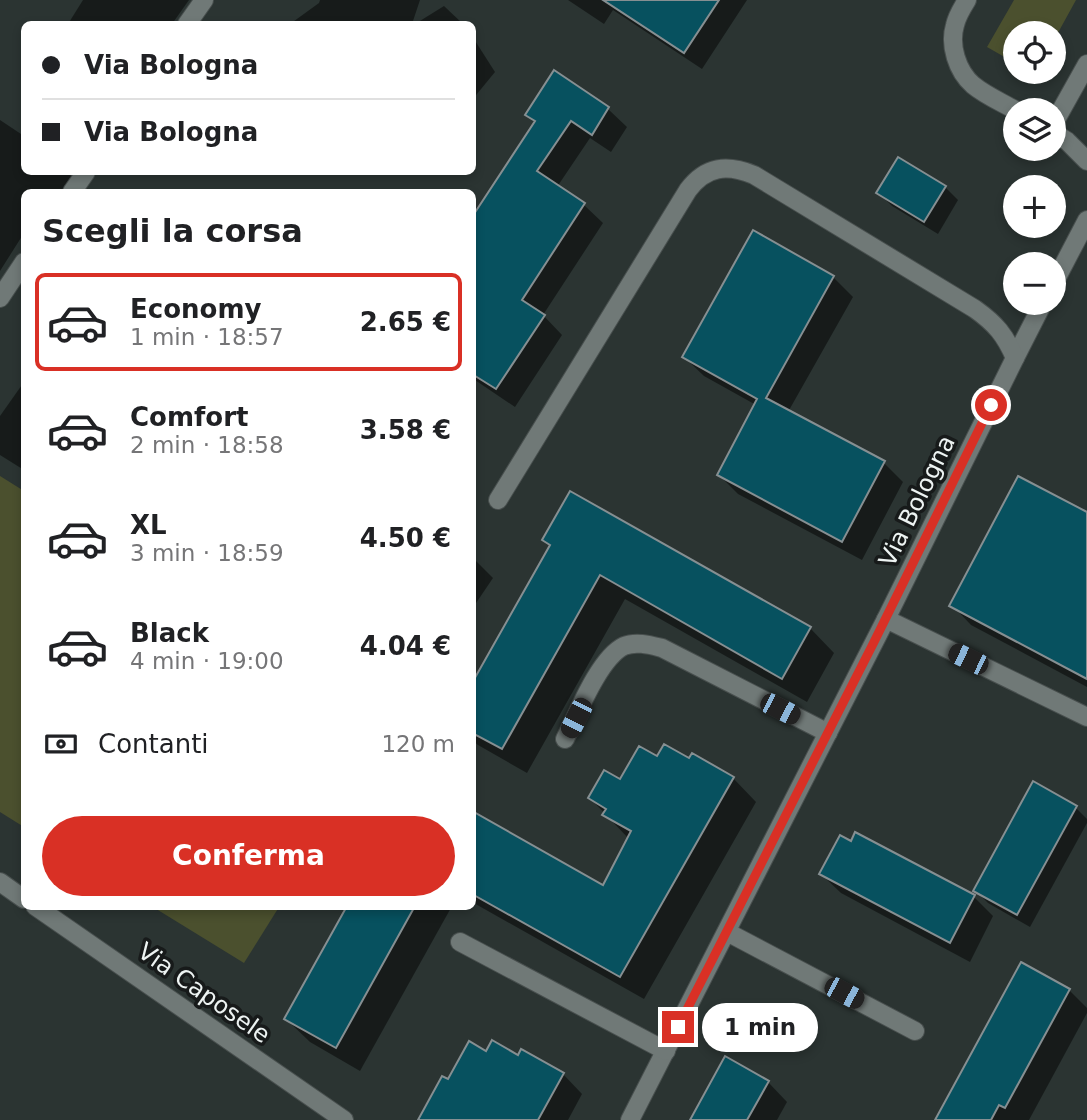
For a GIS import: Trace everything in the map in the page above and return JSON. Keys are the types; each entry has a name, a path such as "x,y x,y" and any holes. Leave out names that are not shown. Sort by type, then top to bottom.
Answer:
{"street":[{"path":"189,21 204,0"},
{"path":"967,0 954,26 955,55 961,71 971,83 1003,103"},
{"path":"1066,102 1087,64"},
{"path":"1066,141 1087,161"},
{"path":"498,500 688,190 695,181 716,169 730,168 754,175 975,309 989,318 1000,330 1015,358"},
{"path":"1066,263 1084,232"},
{"path":"0,298 21,266"},
{"name":"Via Bologna","path":"630,1120 1038,315"},
{"path":"886,619 1087,718"},
{"path":"565,739 606,662 625,645 637,643 662,648 828,733"},
{"path":"0,882 21,897"},
{"name":"Via Caposele","path":"41,910 344,1120"},
{"path":"726,932 915,1031"},
{"path":"460,942 666,1051"}],"green space":[{"path":"1014,0 1076,0 1064,21 1003,21 1003,56 987,47"},
{"path":"0,476 21,489 21,825 0,812"},
{"path":"158,910 277,910 244,963"}],"building":[{"path":"603,0 719,0 684,53"},
{"path":"554,70 609,107 592,135 571,121 537,171 585,203 522,300 545,315 496,389 476,376 476,211 535,121 525,115"},
{"path":"898,157 946,186 924,222 876,193"},
{"path":"753,230 834,276 766,398 885,461 842,542 717,475 757,399 682,357"},
{"path":"1018,476 1087,512 1087,679 949,606"},
{"path":"570,491 811,627 782,679 600,575 502,749 476,735 476,676 550,545 542,540"},
{"path":"664,744 689,758 692,753 734,777 620,977 476,896 476,813 603,885 631,831 602,815 606,809 588,798 604,770 620,779 639,746 657,756"},
{"path":"1033,781 1077,806 1017,915 973,891"},
{"path":"855,832 975,895 950,943 819,874 840,835 851,841"},
{"path":"345,910 413,910 336,1048 284,1019"},
{"path":"1021,962 1070,989 1005,1108 999,1105 991,1120 935,1120"},
{"path":"492,1040 518,1055 521,1049 564,1073 538,1120 418,1120 442,1076 448,1079 469,1041 486,1051"},
{"path":"725,1056 769,1081 747,1120 690,1120"}],"route":[{"path":"678,1027 991,405"}]}
